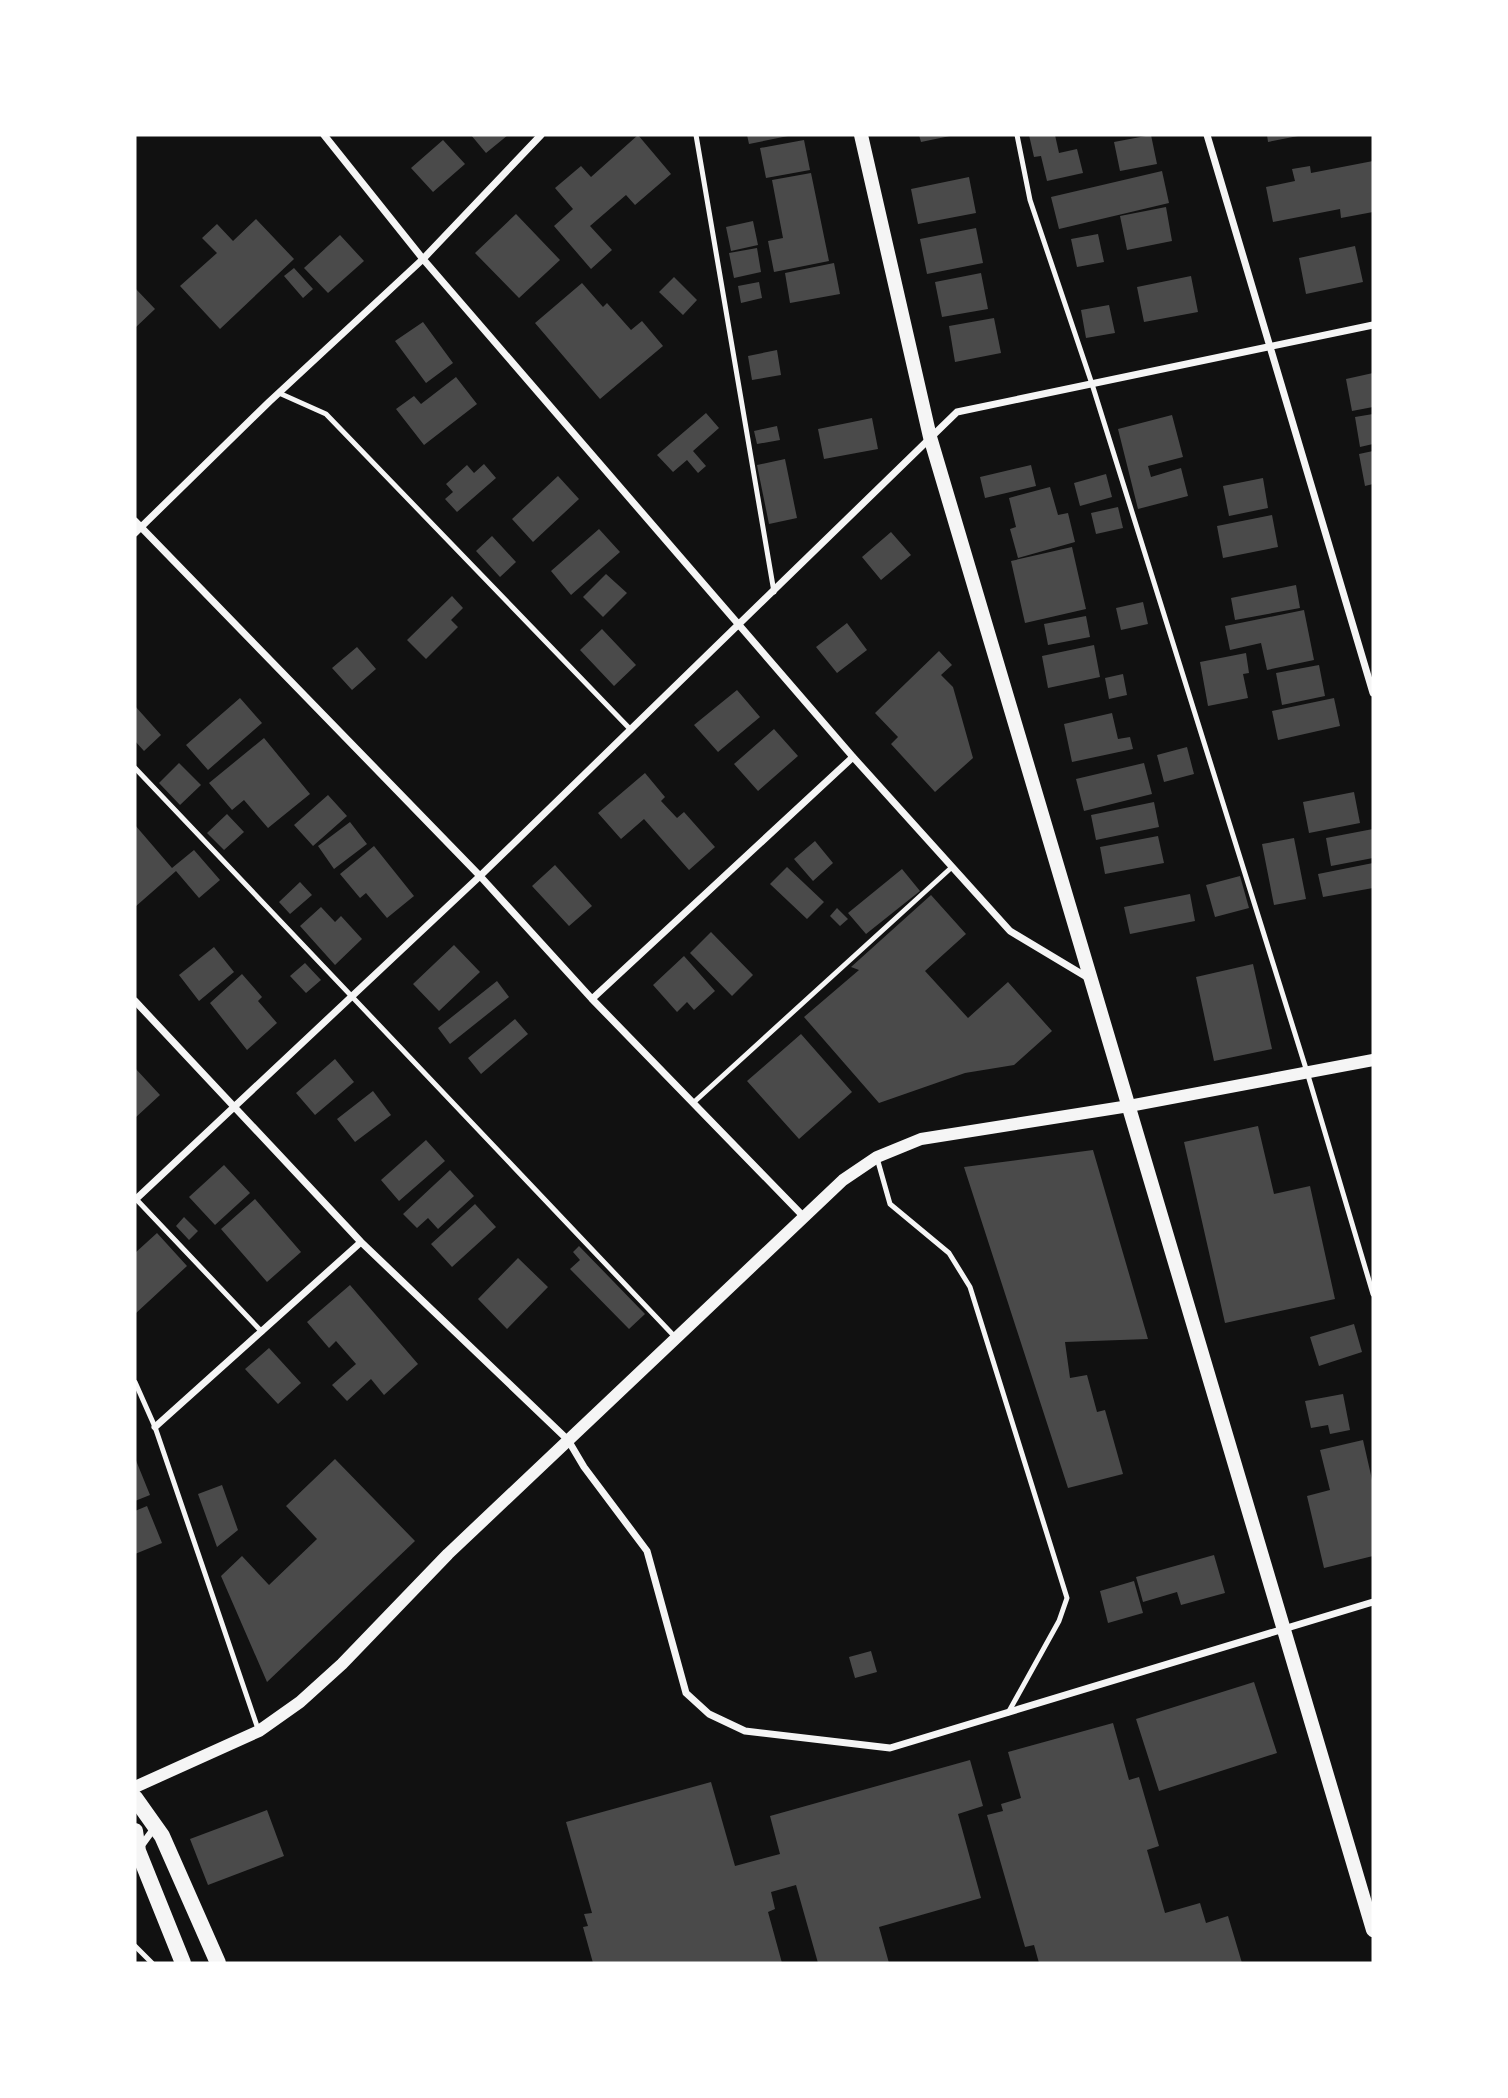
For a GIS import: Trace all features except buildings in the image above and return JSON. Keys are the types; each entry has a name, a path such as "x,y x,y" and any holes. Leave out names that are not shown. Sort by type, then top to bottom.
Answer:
{"main road":[{"path":"861,135 930,437 1373,1930"},
{"path":"135,1798 155,1827 218,1963"},
{"path":"135,1831 136,1852 183,1963"}],"street":[{"path":"324,135 423,260 853,757 1010,931 1091,980"},
{"path":"540,135 423,260 137,527 480,876 592,999 804,1217"},
{"path":"1208,135 1373,693"},
{"path":"135,1199 480,876 957,412 1373,325"},
{"path":"592,999 853,757"},
{"path":"135,1001 235,1104 361,1242 568,1440 647,1550 686,1693 709,1714 745,1731 890,1748 1373,1602"},
{"path":"135,1787 259,1731 300,1702 342,1664 448,1554 843,1180 877,1157 921,1139 1129,1106 1373,1060"},
{"path":"155,1427 361,1242"},
{"path":"136,1852 155,1827"}],"lane":[{"path":"696,135 774,592"},
{"path":"1017,135 1030,200 1092,384 1307,1072 1373,1294"},
{"path":"279,393 326,414 631,730"},
{"path":"135,768 676,1338"},
{"path":"693,1103 952,867"},
{"path":"877,1157 890,1204 949,1253 970,1287 1067,1598 1059,1621 1008,1713"},
{"path":"135,1199 262,1332"},
{"path":"135,1382 155,1427 259,1731"},
{"path":"135,1946 152,1963"}]}
